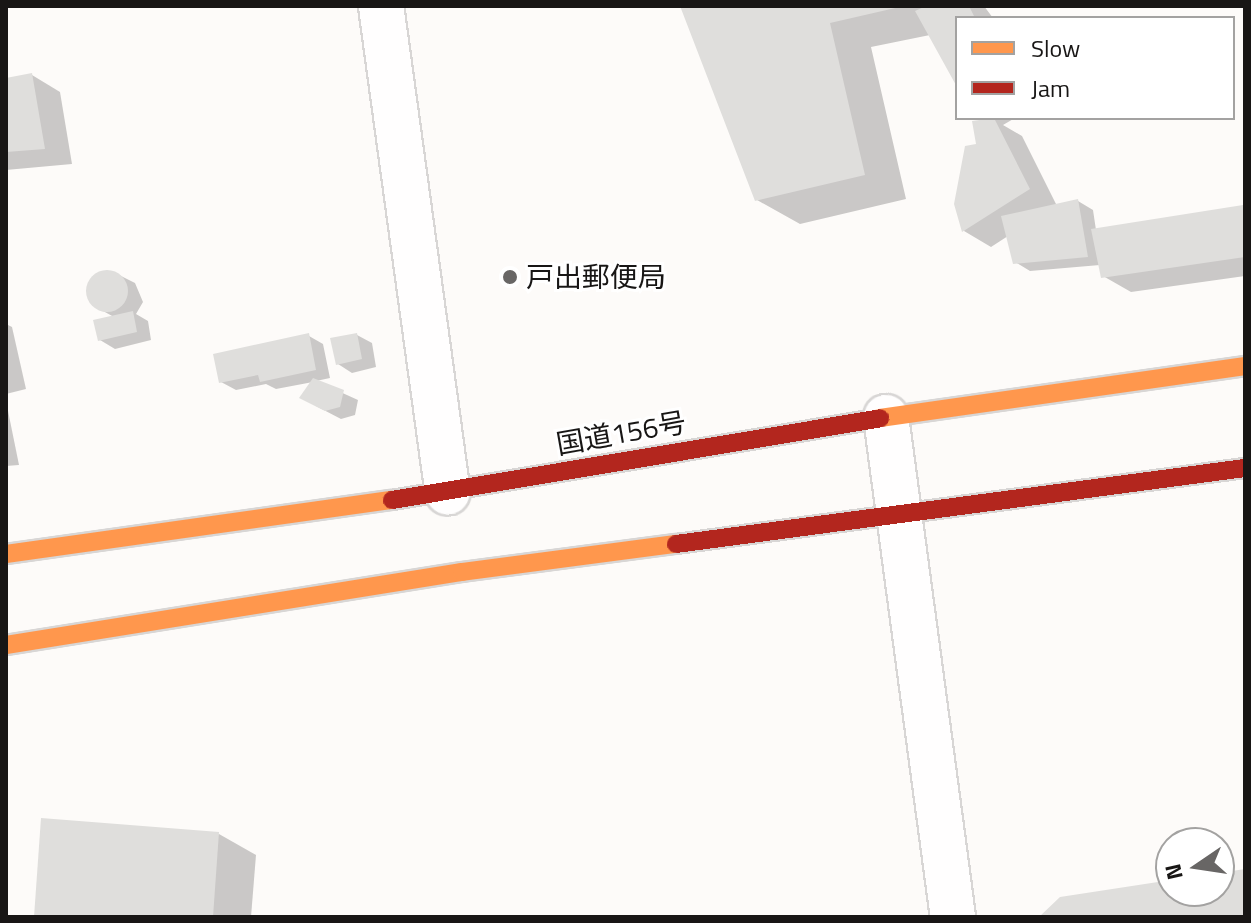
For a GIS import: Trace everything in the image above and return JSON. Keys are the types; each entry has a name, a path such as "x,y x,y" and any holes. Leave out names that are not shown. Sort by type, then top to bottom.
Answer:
{"highway":[{"name":"国道156号","path":"6,554 448,492 886,417 1245,366"},
{"path":"6,645 462,572 1245,468"}],"street":[{"path":"381,6 448,492"},
{"path":"886,417 953,917"}],"building":[{"path":"680,6 904,6 830,23 865,175 755,201"},
{"path":"926,6 969,6 974,16 955,16 955,83 915,11"},
{"path":"32,73 45,149 6,152 6,78"},
{"path":"995,120 1030,189 962,232 954,204 965,146 976,144 972,121"},
{"path":"1078,199 1088,257 1013,264 1001,216"},
{"path":"1243,205 1245,257 1101,278 1091,229"},
{"path":"107,270 122,276 128,291 122,306 107,312 92,306 86,291 92,276"},
{"path":"133,311 137,332 98,341 93,320"},
{"path":"309,333 316,370 260,382 258,375 219,383 213,354"},
{"path":"357,333 362,359 336,365 330,338"},
{"path":"313,378 344,390 340,407 325,411 299,398"},
{"path":"41,818 219,832 213,917 34,917"},
{"path":"1245,869 1245,917 1039,917 1060,897 1155,882 1155,907 1235,907 1235,871"}],"traffic: slow":[{"path":"880,418 1245,366"},
{"path":"6,554 392,500"},
{"path":"6,645 462,572 676,544"}],"traffic: jam":[{"path":"392,500 880,418"},
{"path":"676,544 1245,468"}],"place":[{"name":"戸出郵便局","path":"510,277"}]}
